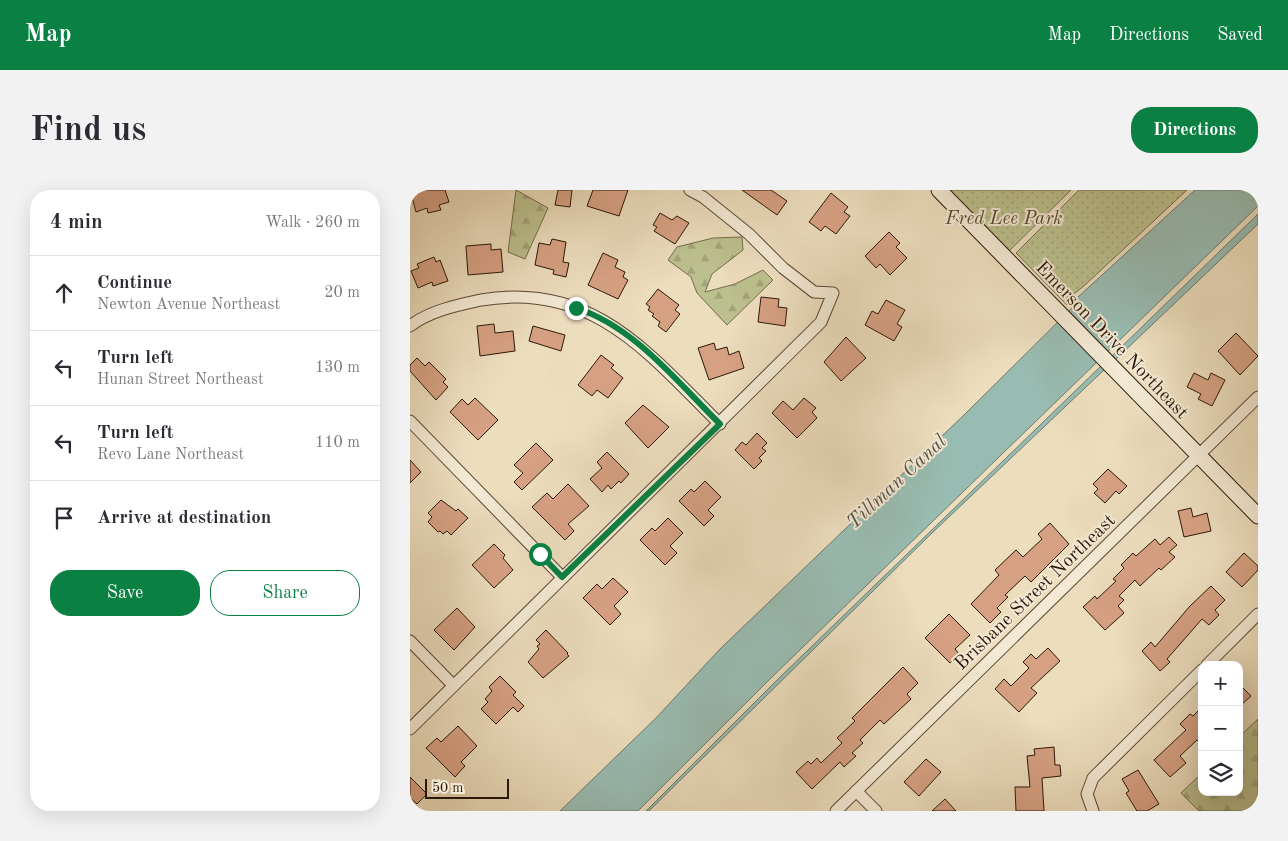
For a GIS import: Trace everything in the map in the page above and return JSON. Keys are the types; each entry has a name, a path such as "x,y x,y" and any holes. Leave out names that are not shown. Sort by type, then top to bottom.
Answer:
{"street":[{"path":"410,729 821,322 833,293 814,292 783,268 748,234 703,197 690,190"},
{"name":"Emerson Drive Northeast","path":"939,190 1258,516"},
{"path":"410,326 456,305 507,296 557,301 607,321 641,346 720,424"},
{"name":"Brisbane Street Northeast","path":"836,811 1258,397"},
{"path":"410,421 562,577"},
{"path":"1211,661 1258,614"},
{"path":"410,641 453,685"},
{"path":"1093,811 1087,794 1093,778 1198,674"},
{"path":"856,791 876,811"}],"green space":[{"path":"516,190 548,208 525,259 508,252"},
{"name":"Fred Lee Park","path":"939,190 1071,190 1004,256"},
{"path":"1079,190 1187,190 1074,294 1067,305 1016,253"},
{"path":"742,237 743,250 712,274 705,292 735,284 763,270 773,280 727,325 697,293 691,277 668,260 677,247 713,238"},
{"path":"1258,719 1258,811 1199,811 1181,793 1198,777 1198,796 1243,796 1243,733"}],"water":[{"name":"Tillman Canal","path":"1195,190 1258,190 1258,206 771,678 638,811 560,811 657,717 720,649 965,414 1076,304 1078,297"},
{"path":"1258,214 1258,224 1114,361 1111,357"},
{"path":"1102,365 1105,369 932,533 649,811 646,811 775,682"}],"building":[{"path":"410,190 445,190 449,202 439,205 441,210 428,213 427,208 416,212"},
{"path":"558,190 572,190 570,207 555,205"},
{"path":"593,190 628,190 619,216 587,206"},
{"path":"742,190 771,190 787,201 777,215"},
{"path":"831,193 848,207 844,212 850,216 836,234 825,226 821,231 809,222"},
{"path":"660,213 672,220 677,216 689,223 675,244 654,231 657,227 653,225"},
{"path":"889,232 900,243 896,247 907,258 890,275 880,264 876,268 865,256"},
{"path":"552,239 566,242 563,262 569,263 566,277 553,274 554,270 535,265 539,243 550,245"},
{"path":"491,244 491,250 501,249 503,272 468,275 466,246"},
{"path":"603,253 618,260 615,267 625,272 623,277 628,280 618,299 588,285"},
{"path":"434,257 436,262 440,260 448,281 433,286 432,282 418,288 411,271 419,268 417,264"},
{"path":"658,289 679,305 675,310 680,314 666,332 658,326 660,322 652,316 654,314 648,310 650,307 646,304"},
{"path":"761,297 779,299 778,307 787,308 785,326 758,322"},
{"path":"886,300 905,310 897,324 902,327 894,341 865,325 872,311 878,314"},
{"path":"494,324 495,333 513,331 515,351 480,356 477,326"},
{"path":"533,326 565,335 561,351 529,341"},
{"path":"1236,333 1258,356 1240,375 1218,351"},
{"path":"846,337 866,358 841,381 824,362"},
{"path":"714,343 716,350 727,347 729,355 739,351 744,368 709,380 698,348"},
{"path":"601,355 614,365 611,368 623,378 608,398 597,390 592,396 578,385"},
{"path":"417,358 425,366 429,362 446,379 443,382 448,387 436,400 410,371 410,365"},
{"path":"1194,373 1208,380 1211,373 1225,380 1212,406 1198,399 1201,394 1187,387"},
{"path":"475,398 498,420 478,440 450,412 462,399 468,405"},
{"path":"804,398 816,408 812,412 817,418 797,438 772,413 783,401 793,410"},
{"path":"643,405 669,427 648,448 625,423"},
{"path":"757,433 767,443 762,448 766,451 759,458 762,461 754,469 735,450 742,442 746,445"},
{"path":"536,443 553,460 522,490 514,482 523,473 514,465"},
{"path":"607,452 629,474 621,483 619,481 611,489 608,485 602,492 590,479 602,468 597,462"},
{"path":"410,460 421,472 410,483"},
{"path":"1108,469 1127,486 1119,494 1116,491 1105,503 1094,493 1098,489 1093,484"},
{"path":"705,481 721,497 708,510 714,516 704,526 679,501 691,489 694,492"},
{"path":"568,484 589,506 568,524 574,531 565,540 532,507 547,493 553,499"},
{"path":"441,500 456,511 458,509 468,518 451,535 447,531 443,534 440,531 438,532 428,522 432,517 428,513"},
{"path":"1191,508 1193,517 1207,513 1211,531 1184,537 1178,511"},
{"path":"668,518 683,533 670,546 677,553 665,565 640,540 652,528 655,531"},
{"path":"1050,523 1069,544 1031,582 1025,576 1005,595 1008,597 997,608 1001,612 990,623 971,604 999,575 995,570 1016,550 1023,557 1042,539 1038,534"},
{"path":"1169,537 1177,545 1169,552 1175,557 1161,570 1159,568 1140,586 1135,580 1119,596 1124,600 1118,606 1124,613 1105,630 1083,607 1095,596 1097,599 1116,581 1113,579 1124,568 1121,565 1133,553 1136,556 1155,539 1160,545"},
{"path":"494,544 505,555 503,558 513,570 494,588 472,565"},
{"path":"1244,553 1258,566 1258,570 1242,587 1226,572"},
{"path":"613,578 628,592 614,606 621,614 610,625 583,598 597,584 602,589"},
{"path":"1211,586 1225,600 1215,610 1219,615 1209,625 1202,619 1167,659 1170,662 1160,671 1142,651 1151,642 1155,647 1190,606"},
{"path":"457,608 475,627 454,650 434,630"},
{"path":"949,614 970,635 955,649 959,654 950,663 925,638"},
{"path":"546,630 569,656 543,678 528,662 539,649 537,646 540,644 536,640"},
{"path":"1048,648 1060,661 1031,688 1037,693 1019,712 995,689 1004,679 1011,686 1029,668 1023,662 1031,654 1036,659"},
{"path":"903,667 918,683 907,694 911,699 884,724 880,720 860,740 863,743 852,753 856,756 844,767 840,762 812,789 796,772 808,761 811,764 817,758 821,763 842,743 837,738 855,721 852,718"},
{"path":"500,676 516,692 513,695 524,706 518,712 513,707 496,724 481,709 488,702 485,699 492,691 489,687"},
{"path":"1243,688 1251,696 1243,703"},
{"path":"1198,711 1198,741 1180,756 1186,763 1170,777 1154,760 1186,730 1180,724 1190,714 1193,716"},
{"path":"458,726 477,746 461,762 465,766 455,777 426,748 437,738 441,742"},
{"path":"1054,747 1055,765 1060,765 1061,776 1042,778 1044,811 1016,811 1015,787 1030,787 1027,756 1035,755 1034,749"},
{"path":"926,759 941,772 919,796 904,782"},
{"path":"1138,770 1159,804 1147,811 1137,811 1126,793 1129,791 1122,779"},
{"path":"410,777 427,794 417,804 410,798"},
{"path":"945,799 956,811 932,811"}],"route":[{"path":"540,554 562,577 720,424 641,346 607,321 576,308"}]}
